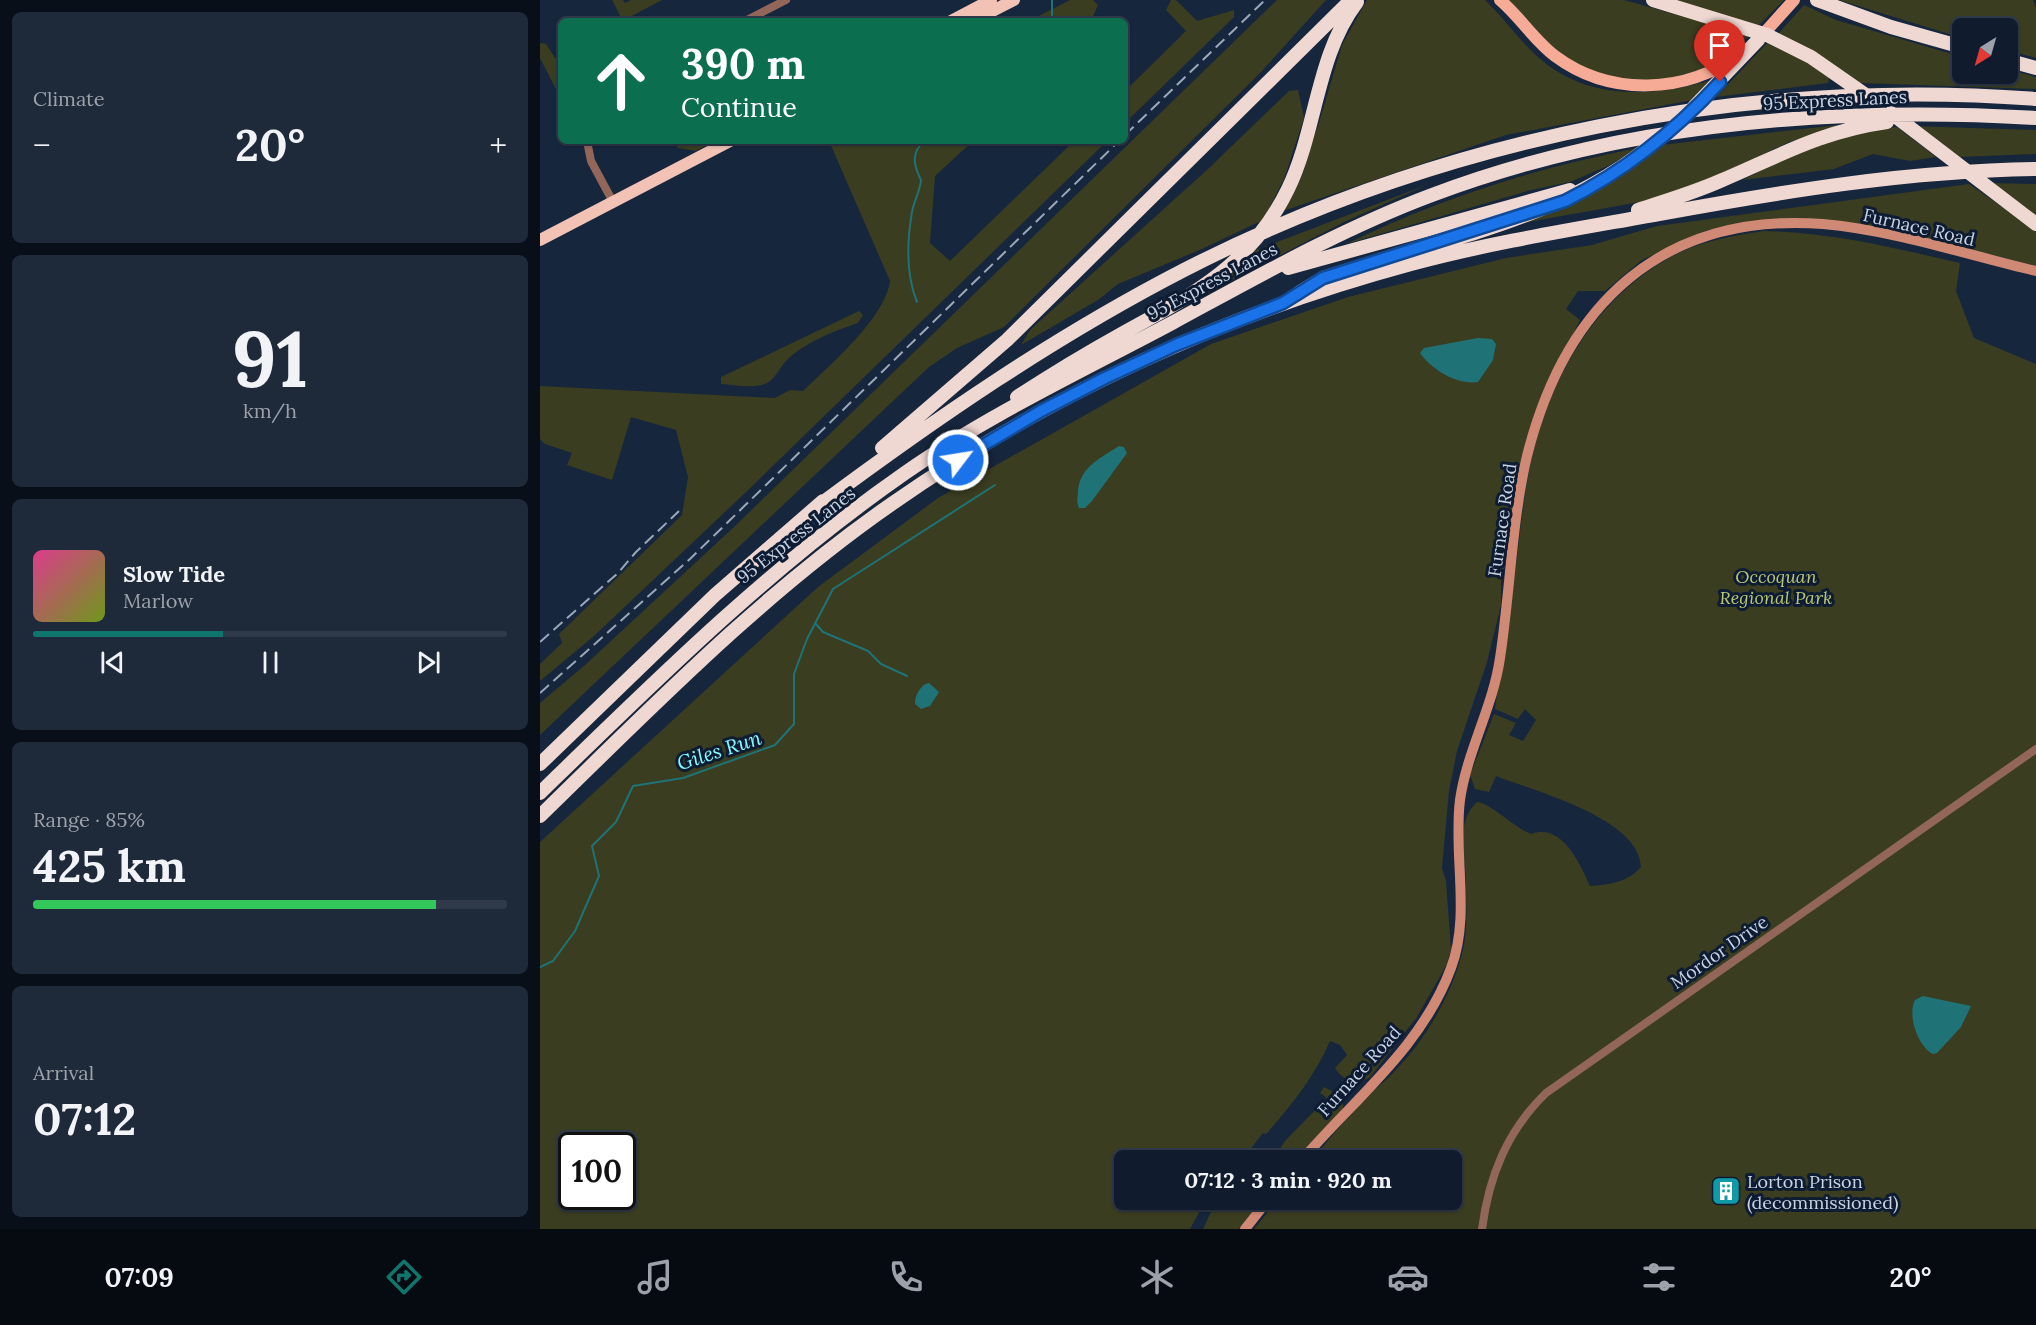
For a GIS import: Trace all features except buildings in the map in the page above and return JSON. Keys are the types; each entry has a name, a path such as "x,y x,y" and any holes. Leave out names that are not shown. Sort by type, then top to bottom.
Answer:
{"highway":[{"path":"957,18 991,0"},
{"path":"979,18 1014,0"},
{"path":"540,764 716,595 1007,340 1351,0"},
{"path":"960,438 1052,374 1197,292 1241,255 1266,224 1288,189 1303,150 1335,40 1358,0"},
{"path":"1653,0 1740,24 1785,43 1834,71 1996,191 2036,224"},
{"path":"1817,0 1892,27 1952,44"},
{"path":"1283,303 1323,278 1550,207 1598,183 1636,157 1707,96 1758,40"},
{"path":"2018,63 2036,68"},
{"path":"818,506 924,428 1009,371 1127,301 1224,251 1305,216 1403,179 1489,153 1578,131 1723,107 1888,95 2036,99"},
{"path":"1596,225 1695,191 1829,133 1865,125 1948,114"},
{"name":"95 Express Lanes","path":"540,793 751,592 831,527 907,472 960,438 1341,233 1429,195 1522,165 1633,140 1697,129 1824,117 1948,114 2036,118"},
{"path":"540,240 724,144"},
{"path":"1240,286 1320,257 1568,191 1609,173 1636,157"},
{"path":"540,816 754,611 822,555 903,496 1011,428 1105,378 1176,345 1283,303 1348,282 1457,252 1596,225 1842,183 1942,173 2036,169"}],"main road":[{"path":"1500,0 1554,56 1583,73 1618,83 1653,86 1692,80 1727,63 1758,40 1793,1"},
{"name":"Furnace Road","path":"1311,1150 1406,1047 1436,1000 1453,964 1458,938 1458,831 1461,796 1497,677 1528,455 1541,413 1559,372 1599,306 1628,276 1677,247 1728,232 1773,225 1846,227 2036,271"},
{"path":"1245,1229 1260,1210"}],"street":[{"path":"751,18 786,0"},
{"path":"588,144 591,161 613,202"},
{"name":"Mordor Drive","path":"1482,1229 1491,1179 1504,1149 1527,1114 1546,1093 2036,749"}],"green space":[{"path":"612,0 623,0 625,3 631,0 662,0 628,18 621,18"},
{"path":"1070,0 1093,0 1098,5 1092,18 1035,18"},
{"path":"1171,0 1176,0 1197,21 1234,10 1234,17 1128,120 1128,88 1186,31 1166,10"},
{"path":"1277,0 1326,0 1261,72 1004,327 957,348 929,367 540,735 540,703 585,665 734,527"},
{"path":"1367,0 1485,0 1538,57 1557,72 1578,82 1600,88 1622,92 1646,92 1716,79 1698,99 1506,135 1283,211 1318,126 1342,45"},
{"path":"1504,0 1624,0 1750,35 1724,57 1695,71 1656,80 1616,78 1596,73 1560,55 1538,36"},
{"path":"1665,0 1784,0 1758,26"},
{"path":"1839,0 2033,0 2036,8 2036,58 2018,53 2018,18 1952,18 1952,35"},
{"path":"1804,5 1836,20 1952,54 1952,84 2018,84 2018,72 2036,77 2036,89 1860,83 1778,34"},
{"path":"540,43 546,44 558,62 558,93 540,58"},
{"path":"1767,43 1797,56 1826,74 1829,79 1828,83 1716,97"},
{"path":"1298,90 1304,118 1284,179 1263,220 1202,249 1118,284 1098,300 1021,345 1030,330 1208,169 1289,91"},
{"path":"1856,123 1789,142 1716,177 1651,200 1523,223 1571,203 1661,145"},
{"path":"1912,126 2036,130 2036,154 1959,157"},
{"path":"1897,127 1936,157 1910,161 1873,154 1834,169 1743,180 1779,162 1837,139 1877,129"},
{"path":"676,144 709,144 696,151 678,148"},
{"path":"830,144 970,144 935,176 930,243 950,261 1071,144 1104,144 744,494 594,636 540,681 540,664 562,643 559,634 682,515 688,477 676,430 631,417 612,480 567,465 572,453 545,444 540,439 540,386 775,398 790,390 803,391 841,355 867,325 886,295 890,281"},
{"path":"1637,148 1610,165 1570,182 1531,190 1346,244 1452,199 1524,175"},
{"path":"1992,183 2036,184 2036,216"},
{"path":"1429,184 1344,222 1205,294 1246,254"},
{"path":"1969,184 2036,230 2036,266 1936,241 1803,218 1708,230 1642,260 1605,291 1578,291 1566,309 1580,320 1538,407 1508,560 1501,574 1501,605 1487,662 1457,751 1449,791 1442,868 1446,881 1451,949 1447,964 1417,1017 1370,1077 1355,1082 1342,1076 1335,1068 1347,1055 1340,1045 1330,1041 1302,1090 1266,1134 1263,1133 1250,1150 1114,1150 1114,1210 1200,1210 1190,1229 540,1229 540,842 818,587 938,498 1211,344 1348,297 1506,258 1592,245 1657,226"},
{"name":"Occoquan Regional Park","path":"1764,231 1814,234 1960,263 1956,291 1974,338 2036,364 2036,1229 1254,1229 1270,1210 1462,1210 1462,1150 1320,1150 1364,1098 1389,1077 1413,1050 1434,1020 1451,987 1462,953 1466,928 1463,830 1470,810 1477,802 1488,806 1531,834 1542,832 1560,839 1575,856 1590,886 1624,880 1641,867 1636,850 1623,834 1583,809 1496,776 1489,792 1475,789 1470,775 1494,714 1516,723 1509,735 1523,741 1536,720 1525,709 1518,719 1495,709 1531,462 1551,398 1565,368 1582,339 1626,289 1652,269 1681,252 1732,236"},
{"path":"859,311 863,315 858,323 810,343 792,355 767,383 750,386 721,384 721,377"},
{"path":"1324,1087 1343,1097 1343,1109 1307,1150 1279,1150 1327,1098 1320,1093"},
{"path":"1214,1210 1255,1210 1239,1229 1203,1229 1211,1212"}],"shaded area":[{"path":"1478,338 1492,339 1496,344 1493,360 1478,382 1462,381 1446,375 1431,365 1420,353 1424,348"},
{"path":"1119,446 1124,447 1127,453 1092,501 1085,508 1079,508 1078,490 1083,475 1099,459"},
{"path":"929,683 939,692 930,706 921,709 915,704 916,697 921,688"},
{"path":"1923,996 1971,1006 1961,1027 1937,1053 1933,1054 1923,1045 1913,1022 1915,1000"}],"waterway":[{"name":"Giles Run","path":"1052,0 1052,18"},
{"name":"Giles Run","path":"917,302 909,269 908,246 912,212 921,180 915,164 915,154 921,144"},
{"name":"Giles Run","path":"540,967 553,961 575,931 599,876 592,846 616,822 633,786 683,778 775,745 794,724 794,674 807,639 833,589 995,485"},
{"path":"816,624 823,632 868,651 881,664 907,676"}],"railway":[{"path":"1128,132 1265,0"},
{"path":"540,693 690,559 1116,144"},
{"path":"540,642 618,573 636,552 679,511"}],"place":[{"name":"Lorton Prison (decommissioned)","path":"1726,1191"}],"route":[{"path":"958,460 1041,411 1105,378 1176,345 1283,303 1323,278 1565,201 1617,171 1650,147 1720,82"}]}
